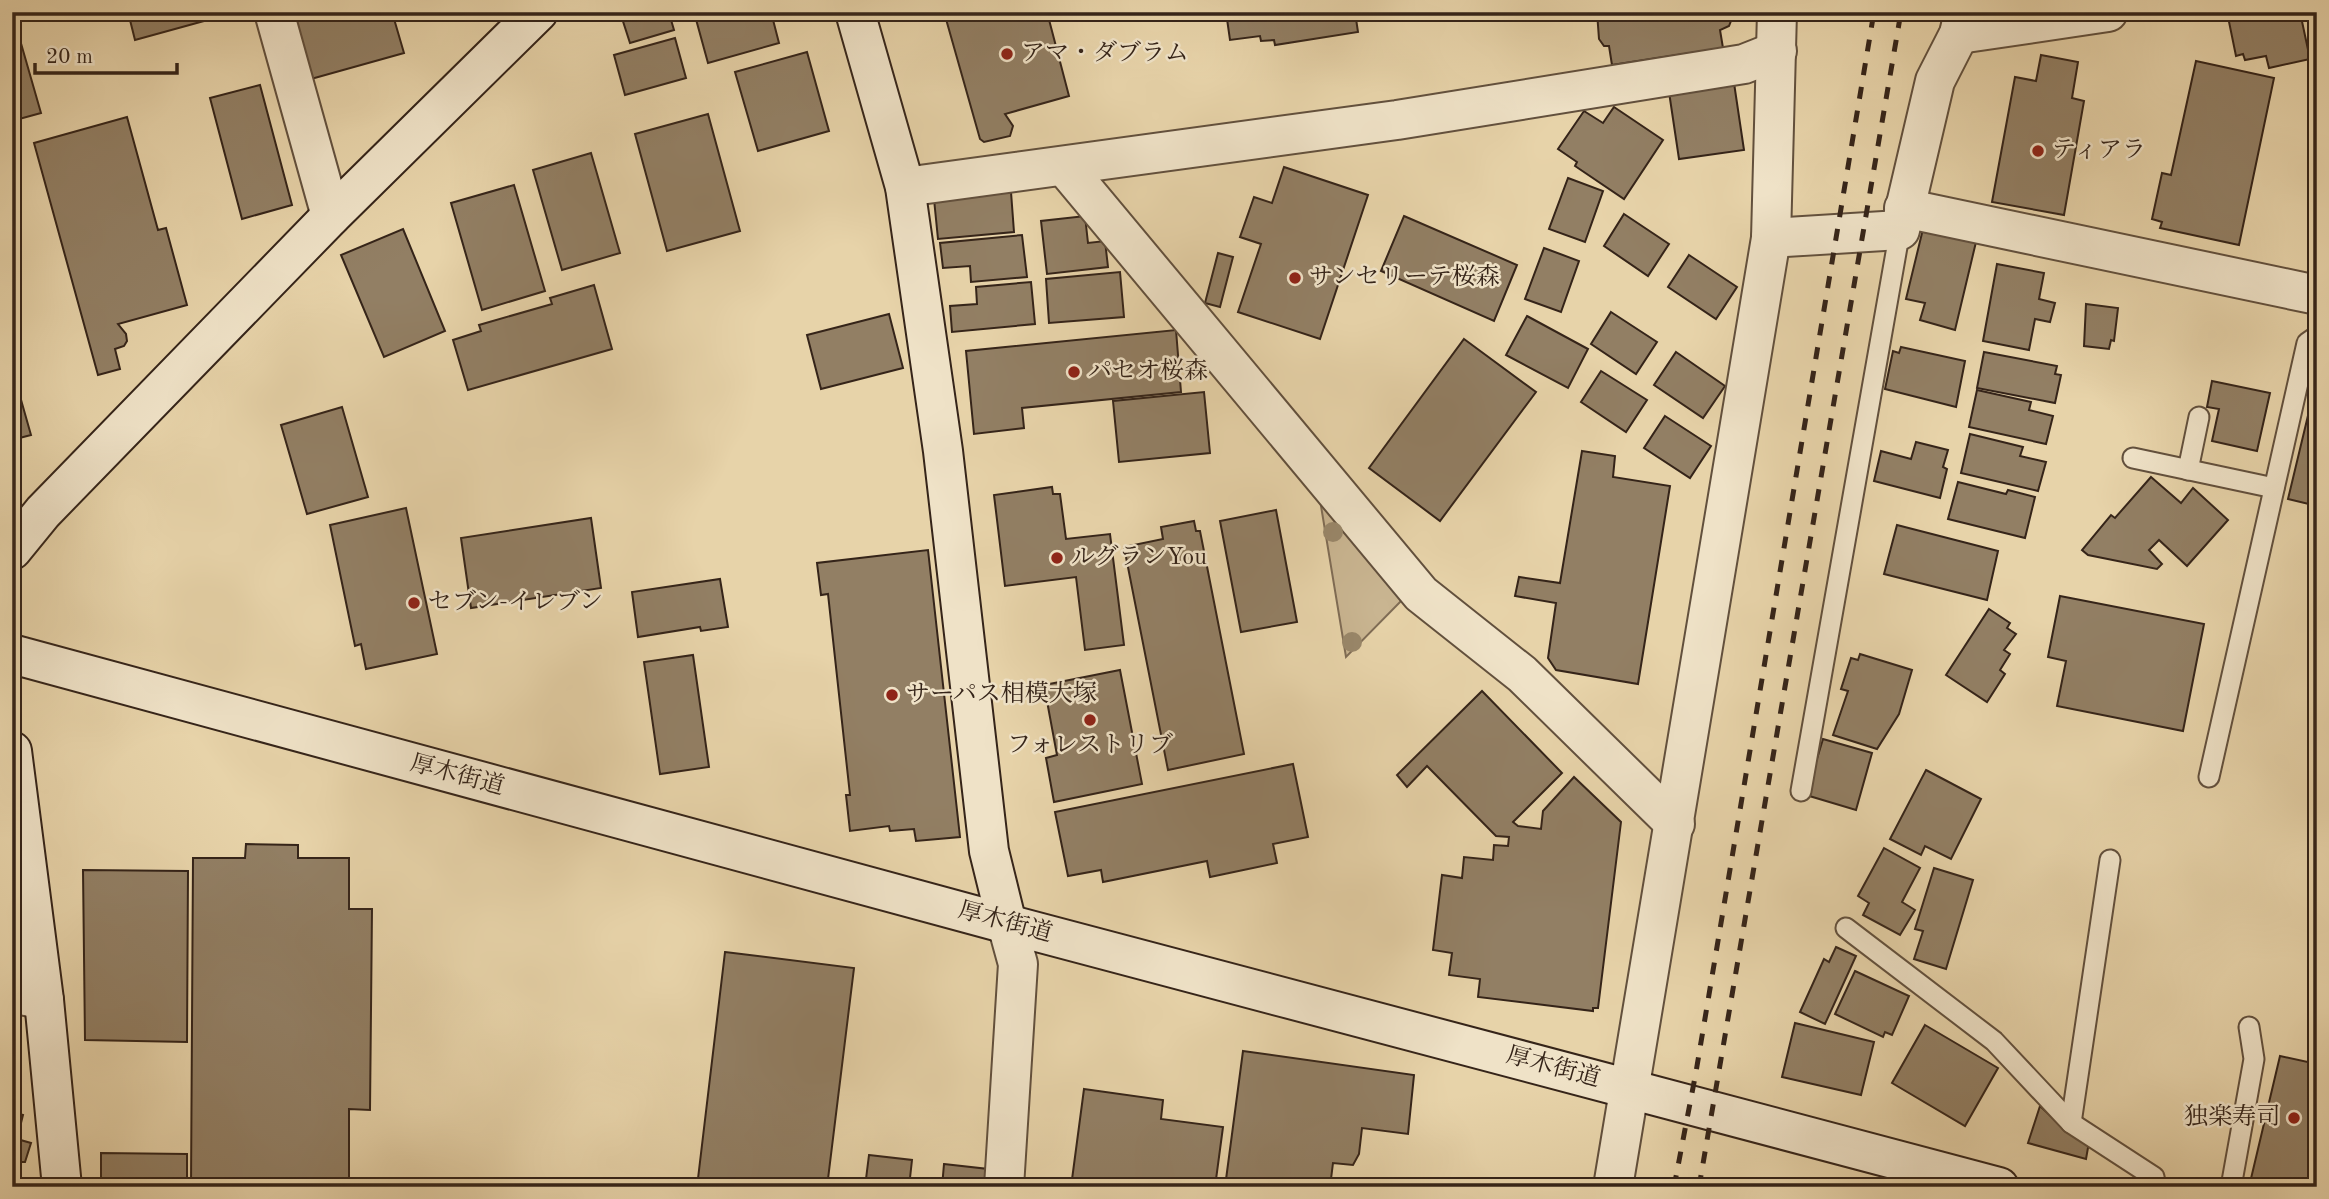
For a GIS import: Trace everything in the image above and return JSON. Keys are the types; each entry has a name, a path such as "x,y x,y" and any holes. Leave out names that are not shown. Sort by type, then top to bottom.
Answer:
{"street":[{"path":"274,12 331,216"},
{"path":"12,550 43,512 331,216 538,12"},
{"path":"855,12 905,187 943,451 989,851 1018,964 1004,1187"},
{"path":"1614,1187 1771,238 1777,12"},
{"path":"1902,219 1935,80 1962,23 2108,12"},
{"path":"905,187 1397,120 1730,67 1777,51"},
{"path":"1065,167 1421,594 1522,674 1675,824"},
{"path":"1771,238 1902,219 2317,295"},
{"name":"厚木街道","path":"12,654 1007,924 1999,1187"},
{"path":"12,751 28,997 62,1187"}],"lane":[{"path":"1801,791 1902,219"},
{"path":"2209,777 2308,343 2317,336"},
{"path":"2188,470 2199,417"},
{"path":"2133,458 2274,488"},
{"path":"2071,1123 2110,860"},
{"path":"1846,928 1994,1041 2071,1123 2154,1177 2156,1187"},
{"path":"2231,1187 2254,1059 2249,1027"}],"shaded area":[{"path":"1320,500 1406,596 1346,657"}],"building":[{"path":"12,12 41,113 12,121"},
{"path":"128,12 202,12 204,21 135,40"},
{"path":"292,12 392,12 404,53 311,79"},
{"path":"620,12 669,13 674,30 630,43"},
{"path":"694,12 771,12 779,43 708,63"},
{"name":"アマ・ダブラム","path":"944,12 1047,12 1069,96 1005,114 1013,126 1010,136 984,142 980,139"},
{"path":"1226,12 1355,12 1358,32 1275,45 1274,40 1261,41 1260,36 1230,40"},
{"path":"1597,12 1734,13 1729,26 1720,30 1723,48 1612,65 1609,46 1604,46 1599,39"},
{"path":"2227,12 2300,12 2310,59 2269,68 2266,56 2245,60 2243,54 2236,56"},
{"path":"675,38 686,78 625,95 614,55"},
{"path":"807,52 829,131 758,151 735,72"},
{"name":"ティアラ","path":"2041,55 2078,62 2072,98 2084,101 2064,215 1992,202 2015,77 2036,81"},
{"path":"2196,61 2274,78 2239,245 2160,228 2162,222 2152,219 2162,173 2171,175"},
{"path":"1734,83 1744,150 1679,159 1669,92"},
{"path":"260,85 292,205 242,219 210,98"},
{"path":"1614,107 1663,140 1624,199 1575,166 1577,162 1558,149 1584,111 1603,123"},
{"path":"708,114 740,231 667,251 635,134"},
{"path":"127,117 158,230 166,228 187,305 118,324 126,334 127,341 124,346 115,349 120,369 98,375 34,143"},
{"path":"591,153 620,253 562,270 533,170"},
{"name":"サンセリーテ桜森","path":"1284,167 1368,195 1320,339 1238,312 1261,244 1240,237 1254,197 1272,203"},
{"path":"1568,178 1603,191 1585,242 1549,229"},
{"path":"514,185 545,291 482,310 451,203"},
{"path":"1011,192 1014,232 938,239 934,199"},
{"path":"1624,214 1669,244 1648,276 1604,246"},
{"path":"1085,216 1088,243 1105,241 1108,267 1047,274 1041,221"},
{"path":"1404,216 1517,265 1494,321 1381,271"},
{"path":"403,229 445,331 384,357 341,255"},
{"path":"1923,229 1976,242 1955,330 1920,320 1925,303 1906,299"},
{"path":"1022,235 1027,277 971,282 970,266 943,268 940,243"},
{"path":"1544,248 1579,261 1561,312 1525,299"},
{"path":"1218,253 1233,257 1220,307 1205,303"},
{"path":"1689,255 1737,287 1716,319 1668,287"},
{"path":"1997,264 2044,273 2039,299 2055,303 2050,322 2035,319 2029,350 1983,341"},
{"path":"1120,272 1124,317 1049,323 1046,279"},
{"path":"1031,282 1035,324 952,332 950,306 977,304 976,287"},
{"path":"594,285 612,349 468,390 453,340 481,331 479,325 552,304 550,298"},
{"path":"2086,304 2118,308 2114,341 2111,340 2109,349 2084,346"},
{"path":"1611,312 1657,342 1636,374 1591,344"},
{"path":"889,314 903,368 821,389 807,335"},
{"path":"1527,316 1588,349 1568,388 1506,355"},
{"name":"パセオ桜森","path":"1176,330 1181,392 1022,408 1024,428 974,434 966,351"},
{"path":"1464,339 1536,392 1440,521 1369,468"},
{"path":"1901,347 1965,361 1956,407 1885,389 1893,351 1899,353"},
{"path":"1676,352 1725,386 1703,418 1654,385"},
{"path":"1984,352 2057,366 2055,374 2061,375 2055,403 1977,388"},
{"path":"12,368 31,435 12,440"},
{"path":"1601,371 1647,400 1626,432 1581,402"},
{"path":"2317,378 2317,506 2288,499"},
{"path":"2212,381 2270,393 2257,451 2212,441 2219,409 2207,407"},
{"path":"1977,390 2031,402 2029,410 2053,416 2046,444 1969,427"},
{"path":"1204,392 1210,453 1119,462 1113,401"},
{"path":"342,407 368,497 307,514 281,425"},
{"path":"1665,416 1711,446 1690,478 1644,448"},
{"path":"1970,434 2023,447 2020,456 2046,462 2038,491 1961,473"},
{"path":"1916,442 1948,450 1943,467 1947,469 1940,498 1874,481 1881,451 1911,459"},
{"path":"1582,451 1615,456 1613,477 1670,486 1638,684 1556,670 1548,658 1556,603 1515,596 1519,577 1560,583"},
{"path":"2151,477 2181,503 2193,488 2228,520 2187,566 2159,540 2149,550 2162,564 2157,569 2088,555 2082,550 2111,515 2115,518"},
{"path":"1958,482 2006,494 2008,490 2035,497 2025,538 1948,519"},
{"name":"ルグランYou","path":"1052,487 1053,494 1060,494 1066,539 1110,534 1124,645 1085,650 1076,577 1005,586 994,495"},
{"path":"406,508 437,654 366,669 361,644 355,646 330,525"},
{"path":"1276,510 1297,622 1241,632 1220,521"},
{"path":"591,518 601,588 471,608 461,538"},
{"path":"1194,521 1196,531 1200,531 1244,754 1168,770 1124,547 1163,539 1161,527"},
{"path":"1897,525 1998,551 1987,600 1884,574"},
{"name":"サーパス相模大塚","path":"928,550 960,837 916,841 914,829 890,831 889,826 850,831 846,795 850,795 828,594 821,595 817,563"},
{"path":"720,579 728,627 701,631 700,627 638,637 632,592"},
{"path":"2060,596 2204,624 2183,731 2057,706 2066,661 2048,657"},
{"path":"1989,609 2010,623 2007,628 2016,634 2004,650 2010,654 2000,670 2005,674 1987,702 1946,675"},
{"path":"1860,654 1912,670 1899,714 1877,749 1833,735 1848,691 1841,689 1851,658 1858,660"},
{"path":"693,655 709,767 660,774 644,662"},
{"name":"フォレストリブ","path":"1120,670 1142,784 1054,802 1046,758 1057,755 1044,685"},
{"path":"1482,691 1562,773 1513,822 1518,826 1541,829 1543,811 1574,777 1621,822 1598,1008 1593,1008 1593,1011 1478,997 1480,979 1449,975 1452,953 1433,950 1442,875 1462,878 1464,857 1493,860 1494,845 1508,846 1509,837 1496,836 1427,766 1407,787 1397,775"},
{"path":"1823,739 1872,753 1856,810 1806,795"},
{"path":"1293,764 1308,837 1273,844 1277,863 1210,877 1207,861 1103,882 1101,870 1068,876 1055,812"},
{"path":"1926,770 1981,799 1951,859 1925,846 1921,855 1890,839"},
{"path":"246,844 298,845 298,858 349,858 349,909 372,909 370,1110 349,1109 349,1187 191,1187 193,858 245,858"},
{"path":"1884,848 1920,868 1902,902 1915,910 1900,935 1863,915 1869,903 1858,896"},
{"path":"1934,868 1973,880 1946,969 1914,959 1923,931 1915,929"},
{"path":"83,870 188,871 187,1042 85,1040"},
{"path":"1836,947 1856,956 1825,1024 1800,1012 1824,959 1829,962"},
{"path":"725,952 854,968 827,1187 697,1187"},
{"path":"1855,971 1909,996 1892,1035 1885,1032 1883,1037 1835,1014"},
{"path":"1795,1023 1874,1042 1861,1095 1782,1077"},
{"path":"1925,1025 1998,1068 1965,1126 1892,1083"},
{"path":"12,1032 19,1034 13,1060 20,1062 12,1100"},
{"path":"1243,1051 1414,1075 1408,1134 1362,1128 1359,1154 1353,1165 1333,1163 1330,1187 1225,1187"},
{"path":"2280,1056 2317,1064 2317,1187 2249,1187"},
{"path":"1084,1089 1163,1100 1161,1119 1223,1127 1215,1187 1071,1187"},
{"path":"2040,1106 2070,1134 2089,1142 2086,1159 2028,1143"},
{"path":"12,1112 23,1115 17,1139 31,1143 25,1162 12,1162"},
{"path":"101,1153 187,1154 187,1187 101,1187"},
{"path":"869,1155 912,1160 909,1187 865,1187"},
{"path":"944,1164 988,1169 986,1187 942,1187"},
{"path":"12,1178 25,1180 23,1187 12,1187"}],"railway":[{"path":"1674,1187 1696,1072 1874,12"},
{"path":"1699,1187 1901,12"}],"place":[{"name":"アマ・ダブラム","path":"1007,54"},
{"name":"ティアラ","path":"2038,151"},
{"name":"サンセリーテ桜森","path":"1295,278"},
{"name":"パセオ桜森","path":"1074,372"},
{"name":"ルグランYou","path":"1057,558"},
{"name":"セブン-イレブン","path":"414,603"},
{"name":"サーパス相模大塚","path":"892,695"},
{"name":"フォレストリブ","path":"1090,720"},
{"name":"独楽寿司","path":"2294,1118"}]}
